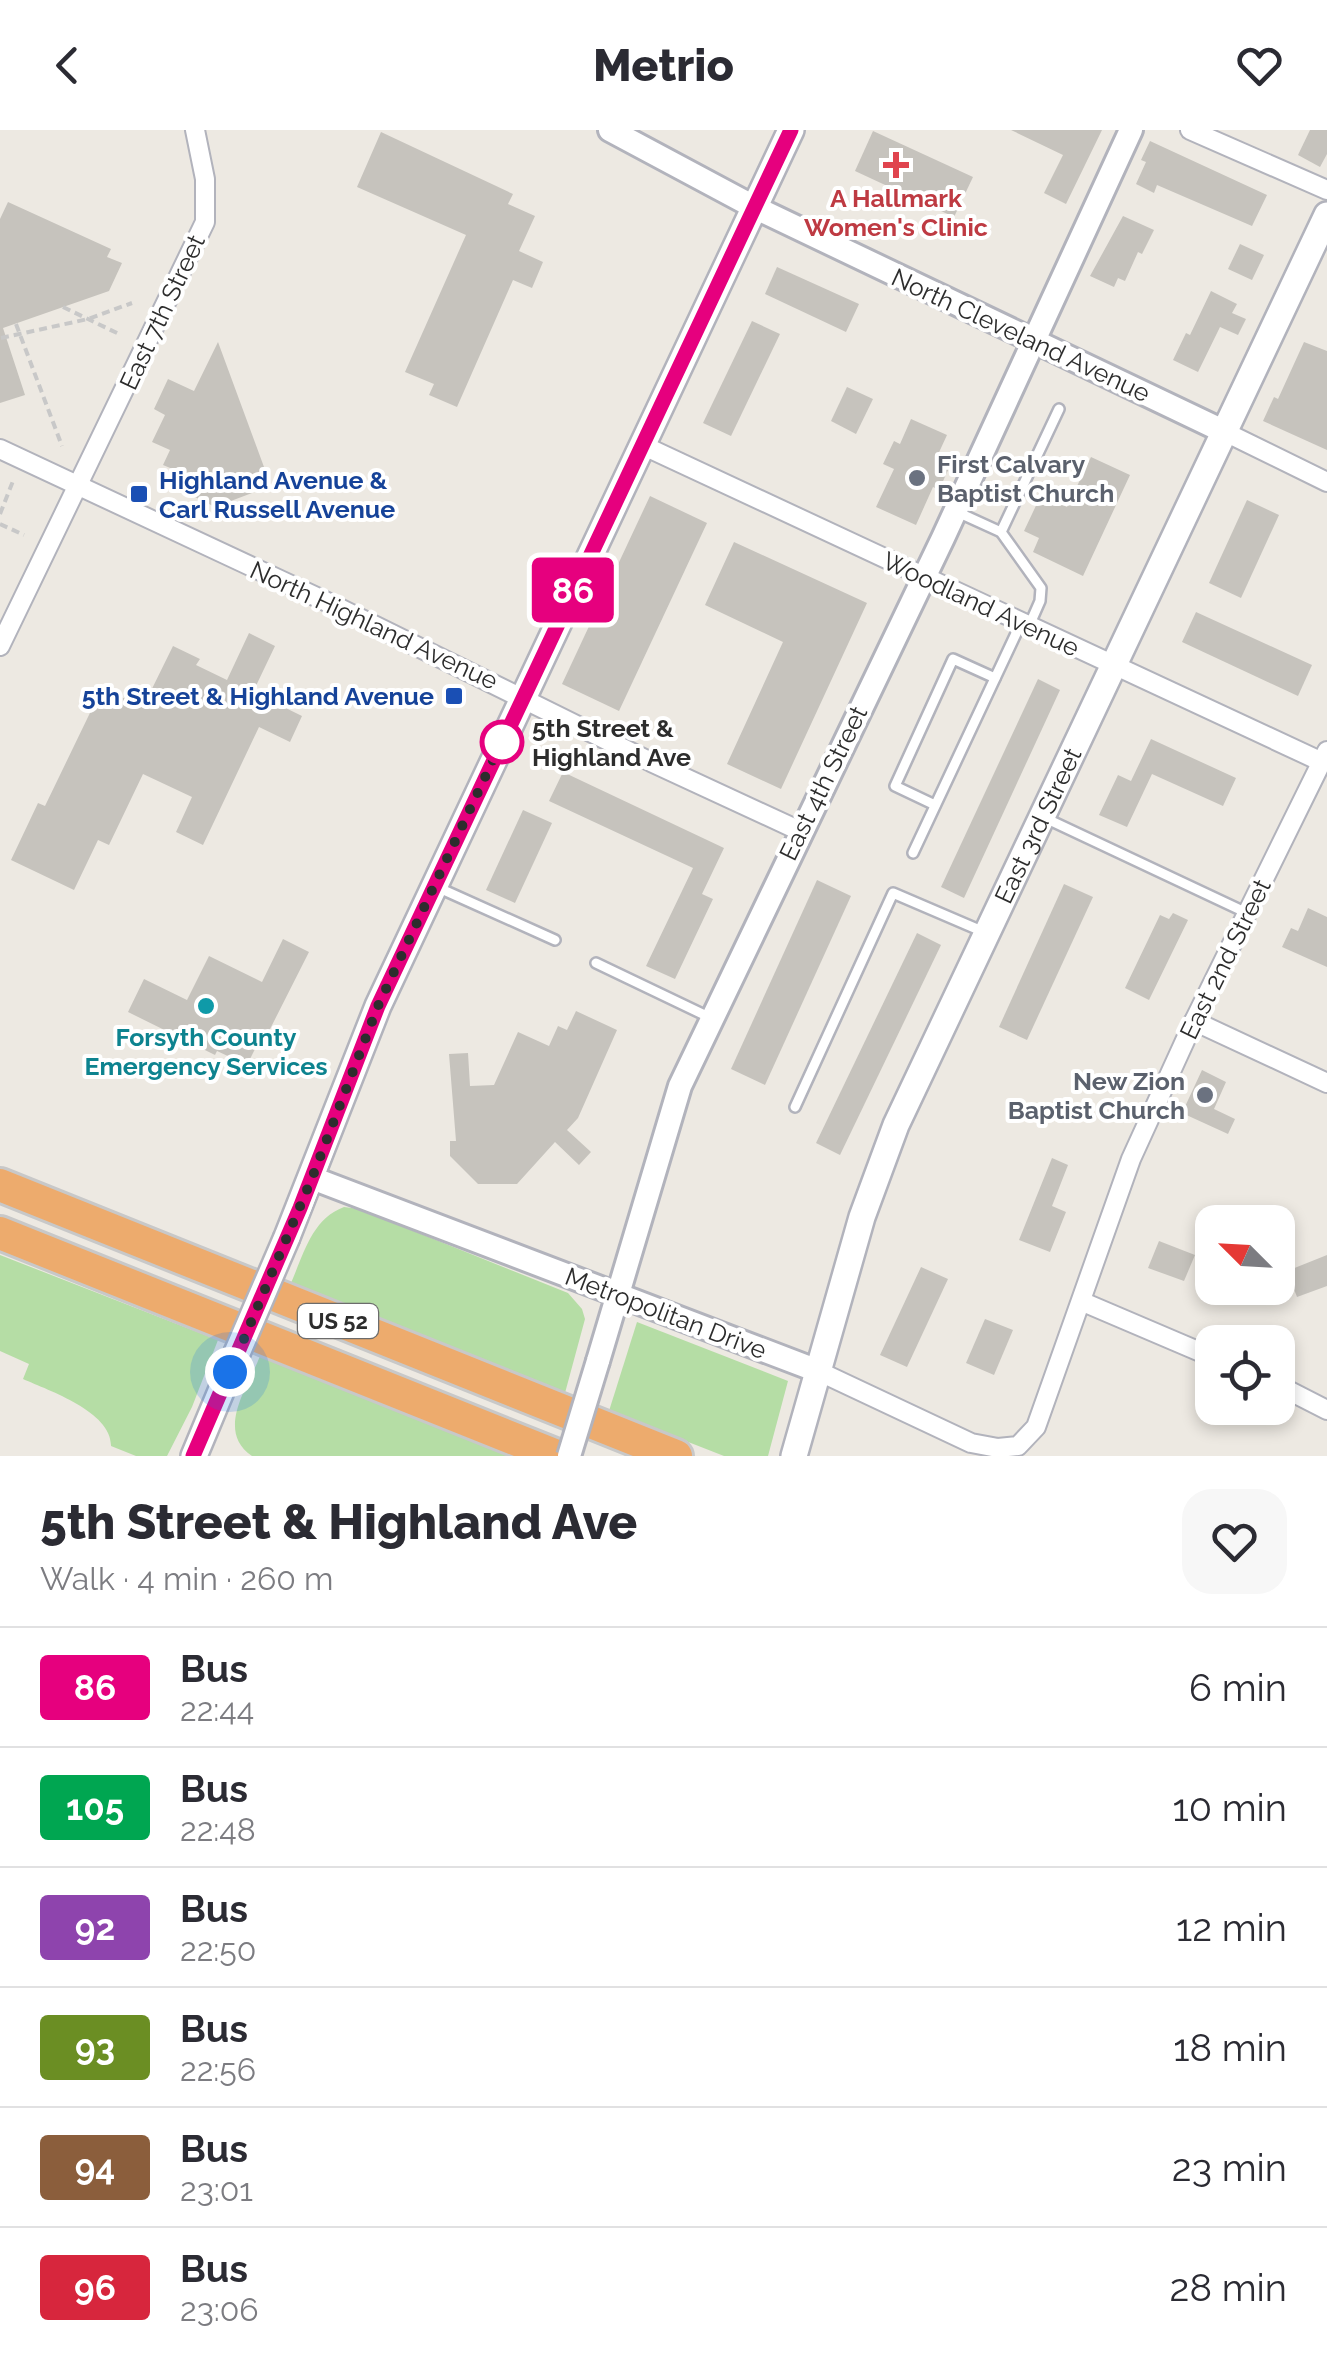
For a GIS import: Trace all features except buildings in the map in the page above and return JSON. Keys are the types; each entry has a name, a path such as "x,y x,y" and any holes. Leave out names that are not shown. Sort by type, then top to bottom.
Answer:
{"highway":[{"name":"US 52","path":"0,1185 676,1456"},
{"name":"US 52","path":"0,1233 557,1456"}],"main road":[{"path":"199,1454 378,1006 791,130"},
{"name":"East 3rd Street","path":"796,1447 878,1170 1327,215"}],"street":[{"name":"East 7th Street","path":"0,646 205,222 205,179 195,130"},
{"name":"North Cleveland Avenue","path":"610,130 754,207 1327,482"},
{"name":"East 4th Street","path":"569,1456 680,1086 955,511 1131,130"},
{"path":"1190,130 1327,190"},
{"name":"Woodland Avenue","path":"642,445 1114,666 1324,757"},
{"name":"North Highland Avenue","path":"0,449 800,831"},
{"name":"East 2nd Street","path":"1018,1446 1036,1427 1132,1160 1194,1021 1324,757"},
{"path":"1194,1021 1327,1083"},
{"name":"Metropolitan Drive","path":"312,1178 818,1371 971,1443 998,1448 1018,1446"},
{"path":"1083,1302 1195,1351"},
{"path":"1295,1394 1327,1410"}],"lane":[{"path":"1000,532 1059,409"},
{"path":"913,853 995,678 1040,601 1040,588 1000,532 955,511"},
{"path":"935,806 895,786 954,658 995,678"},
{"path":"1042,817 1247,913"},
{"path":"434,885 556,940"},
{"path":"795,1107 893,892 987,934"},
{"path":"596,962 711,1018"}],"path":[{"path":"1,338 88,319 132,303"},
{"path":"63,307 119,334"},
{"path":"16,324 62,446"},
{"path":"0,514 14,480"},
{"path":"0,524 24,535"}],"green space":[{"path":"344,1207 359,1209 568,1293 585,1319 565,1393 291,1283 317,1228"},
{"path":"0,1255 218,1340 192,1407 167,1456 136,1456 111,1446 109,1434 91,1413 23,1379 29,1364 0,1351"},
{"path":"637,1322 788,1381 768,1456 724,1456 609,1411"},
{"path":"260,1356 511,1456 252,1456 241,1446 235,1422 242,1395"}],"bus line":[{"name":"86","path":"193,1456 300,1208 378,1006 410,935 791,130"}],"place":[{"name":"A Hallmark Women's Clinic","path":"896,165"},
{"name":"First Calvary Baptist Church","path":"917,478"},
{"name":"Highland Avenue & Carl Russell Avenue","path":"139,494"},
{"name":"5th Street & Highland Avenue","path":"454,696"},
{"name":"5th Street & Highland Ave","path":"502,742"},
{"name":"Forsyth County Emergency Services","path":"206,1006"},
{"name":"New Zion Baptist Church","path":"1205,1095"}],"route":[{"path":"230,1372 312,1178 378,1006 508,728 502,742"}]}
